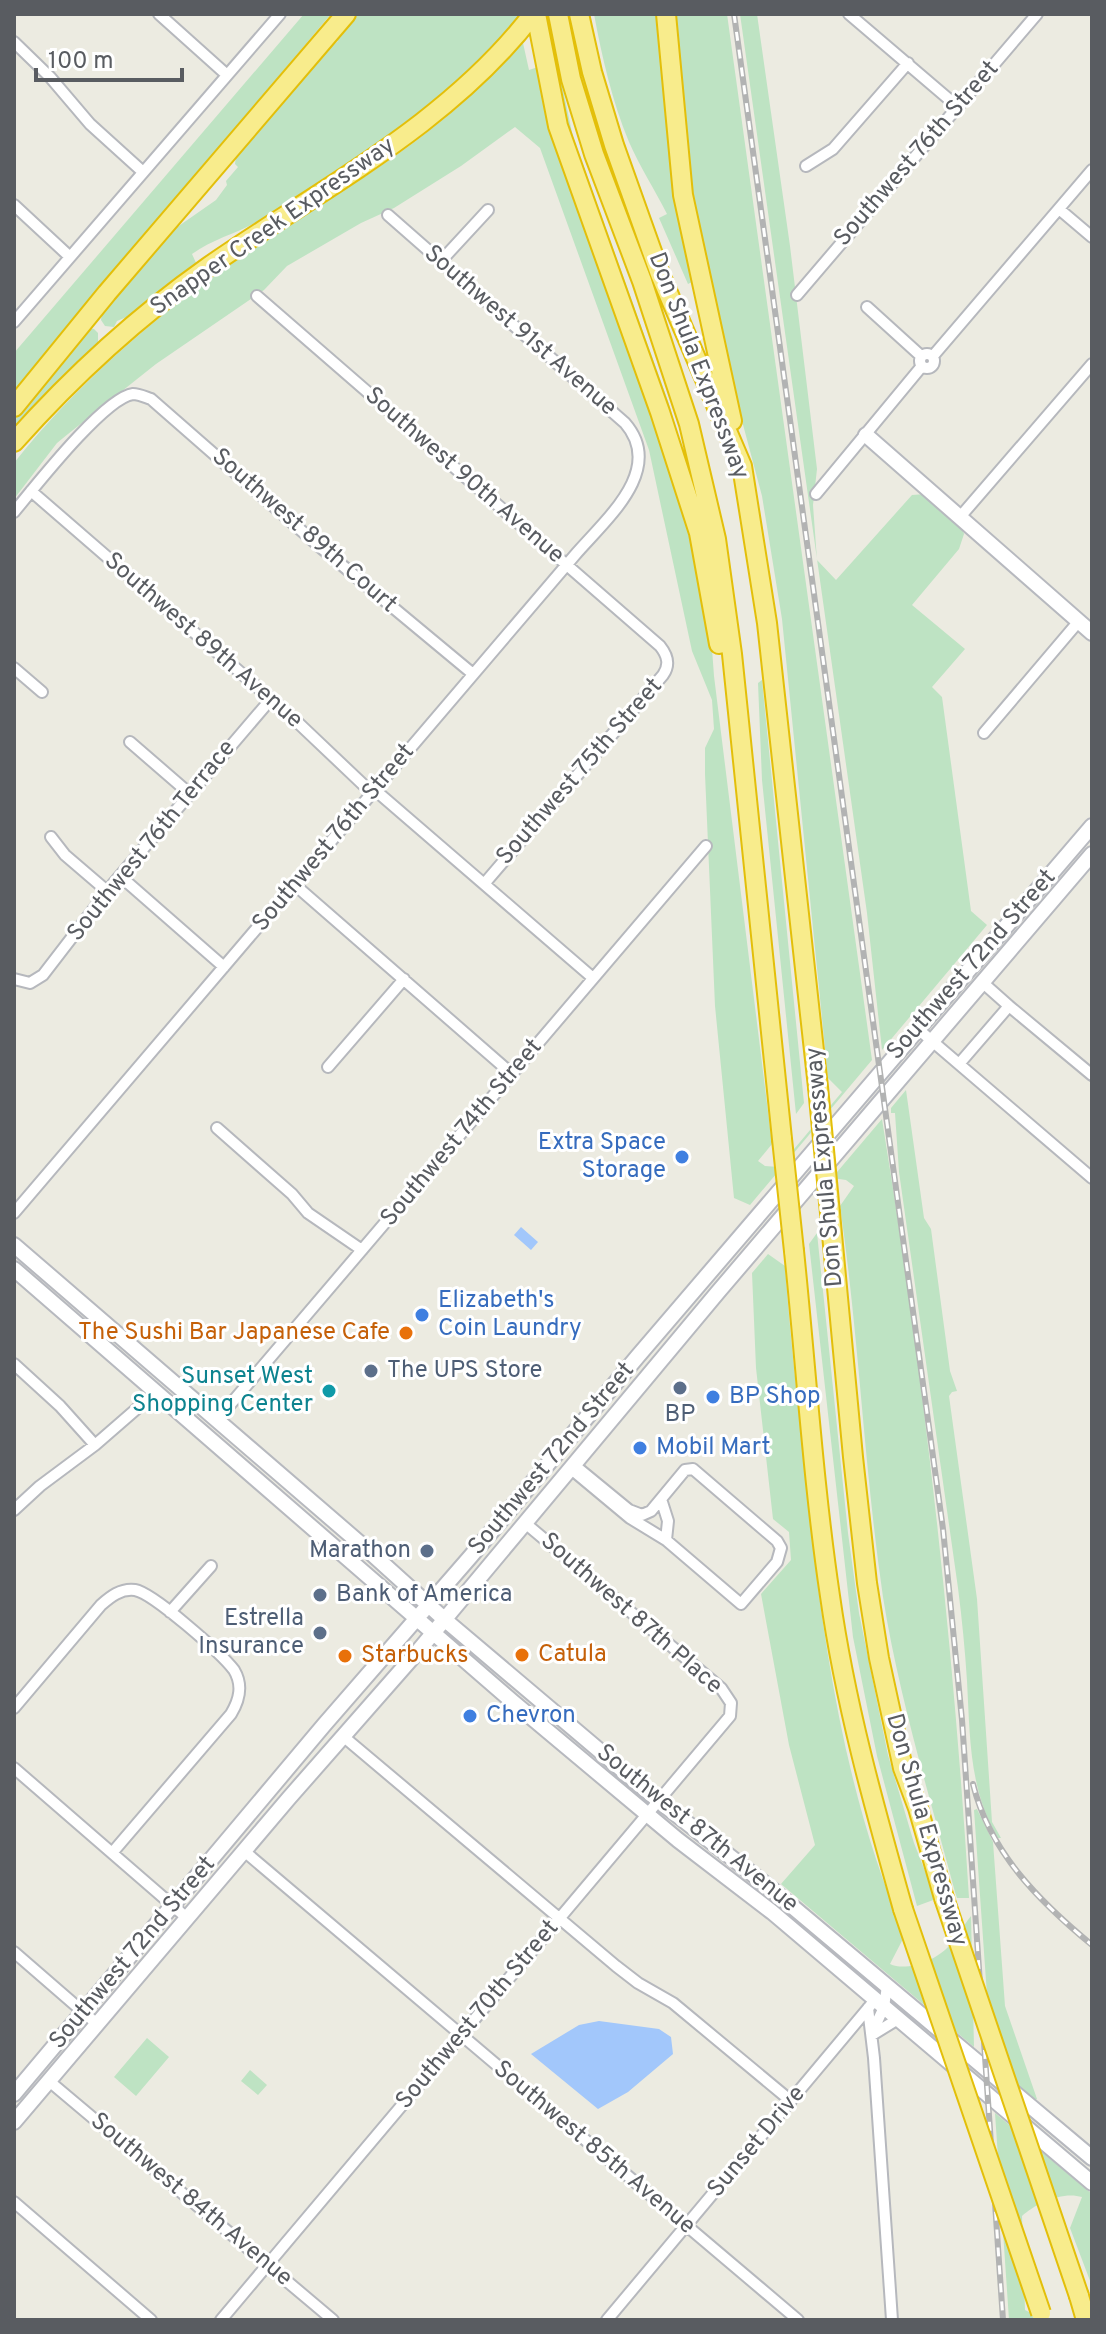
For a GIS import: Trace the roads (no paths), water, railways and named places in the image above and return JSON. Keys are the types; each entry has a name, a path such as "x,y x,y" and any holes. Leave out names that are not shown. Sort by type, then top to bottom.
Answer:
{"highway":[{"name":"Snapper Creek Expressway","path":"14,407 116,282 346,14"},
{"name":"Don Shula Expressway","path":"558,14 571,79 594,154 642,281 689,424 716,539 748,799 829,1594 837,1639 867,1781 903,1909 1042,2316"},
{"name":"Don Shula Expressway","path":"579,14 592,72 614,145 660,274 742,466 767,623 818,1087 853,1457 879,1658 903,1768 1086,2320"},
{"path":"666,14 683,195 742,466"},
{"name":"Snapper Creek Expressway","path":"14,442 64,389 142,317 207,268 412,130 474,78 532,17"},
{"path":"532,17 558,126 665,427 699,533 722,663 737,778 748,799"}],"main road":[{"path":"866,435 1092,633"},
{"name":"Southwest 72nd Street","path":"14,2094 1092,826"},
{"name":"Southwest 72nd Street","path":"14,2122 433,1633 718,1292 1092,854"},
{"path":"1036,891 1050,903"},
{"path":"989,948 1001,960"},
{"name":"Southwest 87th Avenue","path":"14,1245 444,1619 659,1801 769,1887 1092,2158"},
{"name":"Southwest 87th Avenue","path":"14,1269 647,1815 772,1912 876,2005 898,2019 1092,2183"},
{"path":"704,1279 718,1292"},
{"path":"63,1312 84,1314 91,1311"},
{"path":"156,1392 164,1374"},
{"path":"603,1399 617,1412"},
{"path":"534,1482 548,1495"},
{"path":"295,1511 306,1496"},
{"path":"244,1851 239,1844 262,1815 265,1807 261,1800"},
{"path":"769,1887 772,1912"},
{"path":"876,2005 887,1986"},
{"path":"35,2069 49,2081"}],"street":[{"path":"159,14 227,75"},
{"path":"14,322 280,14"},
{"path":"849,14 958,107"},
{"name":"Southwest 76th Street","path":"797,295 1037,14"},
{"path":"14,42 50,77 90,124 143,172"},
{"path":"806,166 833,149 908,63"},
{"path":"816,494 925,359 1092,170"},
{"path":"14,205 70,257"},
{"path":"1059,209 1092,237"},
{"path":"440,262 488,210"},
{"name":"Southwest 91st Avenue","path":"388,215 619,418 632,433 640,454"},
{"name":"Southwest 90th Avenue","path":"257,296 660,646 667,658"},
{"path":"867,307 925,359"},
{"path":"960,517 1092,364"},
{"name":"Southwest 89th Court","path":"31,491 85,430 115,404 133,394 151,399 319,546 473,674"},
{"name":"Southwest 76th Street","path":"14,1213 628,492 635,479 640,454"},
{"path":"14,512 31,491"},
{"name":"Southwest 89th Avenue","path":"31,491 593,978"},
{"path":"984,733 1079,621"},
{"name":"Southwest 75th Street","path":"484,884 663,675 667,658"},
{"path":"14,668 42,692"},
{"name":"Southwest 76th Terrace","path":"14,979 33,983 43,975 107,891 271,699"},
{"path":"130,742 190,794"},
{"path":"51,837 65,855 107,891"},
{"name":"Southwest 74th Street","path":"217,1420 706,846"},
{"path":"120,876 224,967"},
{"path":"295,885 512,1074"},
{"path":"328,1067 404,979"},
{"path":"982,982 1092,1075"},
{"path":"959,1064 1009,1006"},
{"path":"918,1029 1092,1178"},
{"path":"217,1128 292,1194 308,1213 362,1250"},
{"path":"14,1364 60,1406 95,1445"},
{"path":"14,1510 156,1392"},
{"path":"572,1466 638,1515 647,1514 685,1470 693,1469 777,1541 781,1552 777,1562 741,1604 666,1540 630,1518 572,1466"},
{"path":"661,1499 668,1521 666,1540"},
{"name":"Southwest 87th Place","path":"525,1523 721,1688 732,1707"},
{"path":"170,1612 211,1566"},
{"path":"14,1708 101,1605 123,1591 144,1593 170,1612 230,1665 237,1675 240,1687 237,1703 228,1719 112,1853"},
{"name":"Southwest 70th Street","path":"221,2320 724,1726 732,1707"},
{"path":"344,1737 632,1978 687,2014 791,2101"},
{"path":"14,1768 187,1918"},
{"name":"Southwest 85th Avenue","path":"244,1851 798,2320"},
{"path":"14,1952 97,2024"},
{"path":"876,2005 872,2035 892,2320"},
{"name":"Sunset Drive","path":"607,2320 848,2034 876,2005"},
{"path":"872,2035 898,2019"},
{"path":"848,2034 861,2029 872,2035"},
{"name":"Southwest 84th Avenue","path":"49,2081 333,2320"},
{"path":"14,2202 151,2320"}],"water":[{"path":"521,1227 538,1242 531,1250 514,1235"},
{"path":"599,2021 659,2029 671,2037 673,2054 628,2092 598,2109 531,2054 579,2025"}],"railway":[{"path":"734,14 943,1529 962,1720 1003,2320"},
{"path":"973,1784 991,1832 1004,1854 1036,1893 1092,1945"}],"place":[{"name":"Extra Space Storage","path":"682,1157"},
{"name":"Elizabeth's Coin Laundry","path":"422,1315"},
{"name":"The Sushi Bar Japanese Cafe","path":"406,1333"},
{"name":"The UPS Store","path":"371,1371"},
{"name":"BP","path":"680,1388"},
{"name":"Sunset West Shopping Center","path":"329,1391"},
{"name":"BP Shop","path":"713,1397"},
{"name":"Mobil Mart","path":"640,1448"},
{"name":"Marathon","path":"427,1551"},
{"name":"Bank of America","path":"320,1595"},
{"name":"Estrella Insurance","path":"320,1633"},
{"name":"Catula","path":"522,1655"},
{"name":"Starbucks","path":"345,1656"},
{"name":"Chevron","path":"470,1716"}]}
